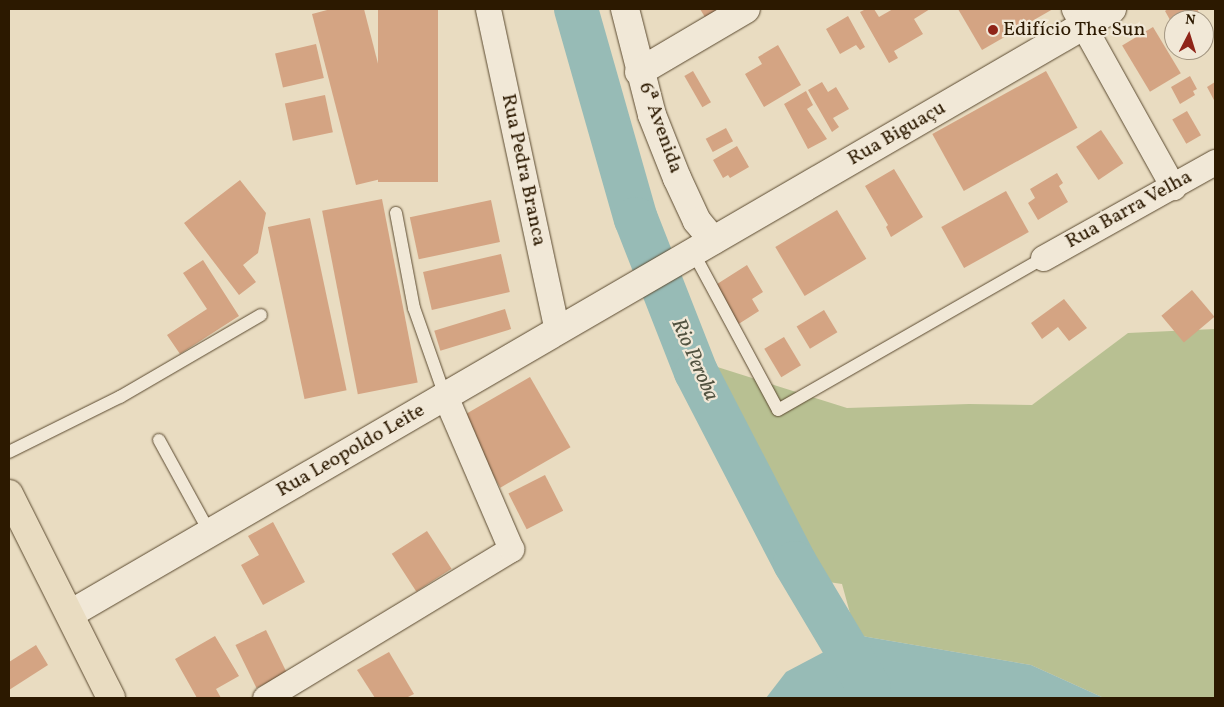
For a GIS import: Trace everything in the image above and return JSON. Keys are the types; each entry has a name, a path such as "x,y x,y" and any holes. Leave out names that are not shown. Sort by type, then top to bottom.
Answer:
{"main road":[{"path":"9,494 111,698"}],"street":[{"name":"Rua Pedra Branca","path":"488,9 557,331"},
{"name":"6ª Avenida","path":"625,9 639,72 652,115 677,178 697,221 696,250"},
{"path":"639,72 746,9"},
{"name":"Rua Biguaçu","path":"631,288 1078,17 1112,9"},
{"path":"1078,17 1173,187"},
{"name":"Rua Barra Velha","path":"1043,258 1215,162"},
{"name":"Rua Leopoldo Leite","path":"70,614 631,288"},
{"path":"266,698 511,549 445,396"}],"lane":[{"path":"396,213 414,308 445,396"},
{"path":"696,250 778,410 1043,258"},
{"path":"9,452 120,397 261,315"},
{"path":"159,440 210,532"}],"green space":[{"path":"1215,329 1215,698 1104,698 1031,665 856,635 842,584 808,579 711,365 847,408 969,404 1032,405 1128,333"}],"water":[{"path":"856,635 1031,665 1104,698 766,698 786,672"}],"building":[{"path":"331,9 364,9 406,173 356,185 312,14"},
{"path":"378,9 438,9 438,182 378,182"},
{"path":"700,9 720,9 708,22"},
{"path":"866,9 874,9 879,17 893,9 930,9 914,19 923,34 894,51 898,58 889,63 860,12"},
{"name":"Edifício The Sun","path":"958,9 1053,9 982,50"},
{"path":"1197,9 1198,10 1166,10"},
{"path":"848,16 865,47 860,50 856,45 840,54 826,29"},
{"path":"1153,27 1164,45 1164,60 1173,60 1181,73 1150,92 1122,46"},
{"path":"316,44 324,78 283,88 275,53"},
{"path":"778,45 801,85 764,107 745,74 762,64 758,57"},
{"path":"693,71 711,102 702,107 684,76"},
{"path":"1046,71 1078,128 964,191 932,134"},
{"path":"1190,76 1197,89 1193,91 1195,95 1180,104 1171,87"},
{"path":"822,82 828,92 836,87 849,109 833,118 839,127 832,132 808,90"},
{"path":"1215,82 1215,102 1207,87"},
{"path":"806,91 813,105 807,109 827,139 808,149 784,104"},
{"path":"325,95 333,132 293,141 285,104"},
{"path":"1187,111 1201,135 1186,144 1172,120"},
{"path":"726,128 733,141 713,152 706,139"},
{"path":"1101,130 1123,163 1098,180 1076,147"},
{"path":"737,146 749,167 730,178 728,175 723,178 713,160"},
{"path":"894,169 923,217 891,237 886,227 888,225 865,186"},
{"path":"1057,173 1063,183 1059,186 1068,202 1038,220 1028,203 1035,198 1030,189"},
{"path":"240,180 266,213 258,253 243,265 256,282 239,295 184,223"},
{"path":"1006,191 1029,232 964,268 941,227"},
{"path":"382,199 418,383 358,394 322,211"},
{"path":"491,200 500,242 419,259 410,217"},
{"path":"837,210 866,259 805,296 775,247"},
{"path":"310,218 347,390 305,399 268,227"},
{"path":"501,254 510,292 432,310 423,272"},
{"path":"203,260 239,316 180,354 167,335 207,309 183,273"},
{"path":"747,265 763,292 752,299 759,311 737,325 714,286"},
{"path":"1192,290 1214,317 1184,343 1161,316"},
{"path":"1064,299 1087,328 1069,341 1058,327 1042,339 1031,323"},
{"path":"505,309 511,329 440,351 434,331"},
{"path":"824,310 837,332 810,349 797,326"},
{"path":"784,337 801,365 781,377 764,349"},
{"path":"530,377 570,447 500,488 460,418"},
{"path":"545,475 563,511 527,529 508,494"},
{"path":"273,522 305,582 263,605 241,565 259,555 248,536"},
{"path":"427,531 452,569 416,592 392,554"},
{"path":"266,630 287,673 256,688 235,645"},
{"path":"215,636 239,676 216,689 221,698 197,698 175,659"},
{"path":"36,645 48,665 9,690 9,662"},
{"path":"389,652 414,694 406,698 375,698 357,670"}],"waterway":[{"name":"Rio Peroba","path":"576,9 636,219 696,372 795,563 869,687"}],"place":[{"name":"Edifício The Sun","path":"993,30"}]}
